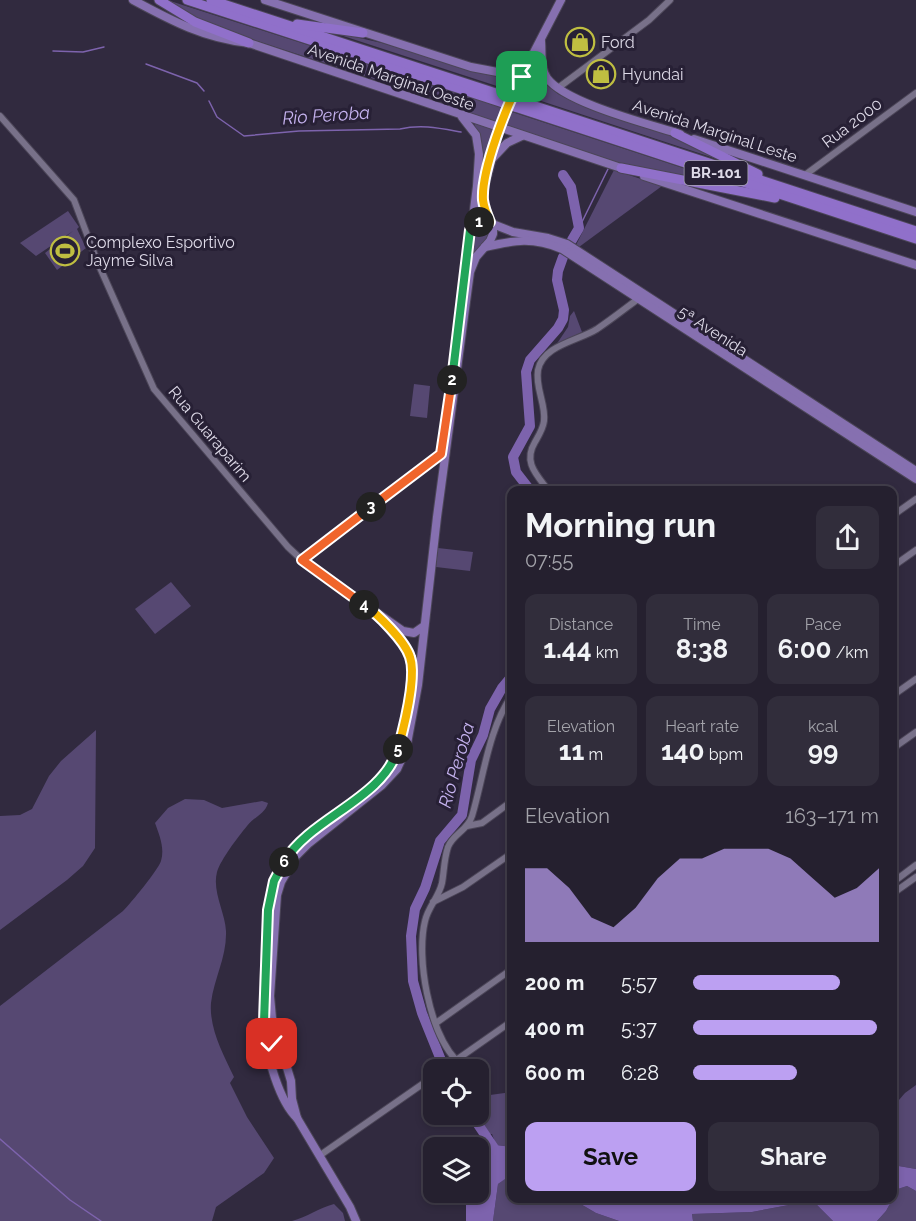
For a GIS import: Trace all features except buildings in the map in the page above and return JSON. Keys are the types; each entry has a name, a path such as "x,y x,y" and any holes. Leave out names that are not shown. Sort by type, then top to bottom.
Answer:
{"highway":[{"path":"159,0 195,22 249,43"},
{"name":"BR-101","path":"187,0 510,102"},
{"name":"BR-101","path":"212,0 510,102 802,198 916,239"},
{"path":"273,21 363,33"},
{"path":"675,133 802,198"},
{"path":"621,168 802,198"},
{"name":"BR-101","path":"802,198 916,231"}],"main road":[{"name":"Avenida Marginal Oeste","path":"133,0 190,30 230,41 249,43 440,106 461,116 916,265"},
{"path":"265,0 480,70 511,75 517,85"},
{"path":"297,1118 289,1075 272,1018 270,996 275,910 281,882 296,856 309,843 382,785 402,760 409,740 418,686 470,272 476,257 493,234 493,227 483,202 484,181 500,128 517,85 561,0"},
{"name":"Avenida Marginal Leste","path":"541,40 542,61 546,76 558,88 586,103 916,212"},
{"path":"302,560 433,460 443,449 477,186 479,154 476,135 461,116"},
{"path":"489,163 507,143 522,136"},
{"path":"470,230 478,222 490,222"},
{"name":"5ª Avenida","path":"490,222 513,232 567,244 916,479"},
{"name":"5ª Avenida","path":"484,247 529,240 566,251 642,296 916,471"},
{"name":"Rua Guaraparim","path":"302,560 403,631 417,632 424,626"},
{"name":"Rua Guaraparim","path":"267,1049 263,1019 268,910 274,881 282,864 295,846 378,780 392,763 402,734 412,677 412,663 408,651 374,612"},
{"path":"279,1045 272,1044 267,1049 276,1081 290,1112 297,1118 356,1221"},
{"path":"276,1081 285,1080 289,1075"}],"street":[{"path":"558,88 649,20 670,0"},
{"name":"Rua 2000","path":"805,176 916,93"},
{"name":"Rua Guaraparim","path":"0,116 74,200 94,255 154,389 282,540 302,560"},
{"path":"545,486 532,468 529,458 544,416 537,378 540,363 552,351 595,330 642,296"},
{"path":"897,512 916,498"},
{"path":"897,563 916,549"},
{"path":"897,692 916,679"},
{"path":"455,1059 436,1023 427,988 423,962 424,927 432,902 442,884 448,846 467,826 473,815 482,774 497,726 507,705"},
{"path":"897,745 916,732"},
{"path":"467,826 482,823 507,805"},
{"path":"432,902 463,887 507,856"},
{"path":"897,879 916,865"},
{"path":"897,890 916,877"},
{"path":"436,1023 507,973"},
{"path":"457,1059 507,1024"},
{"path":"319,1156 423,1084"}],"shaded area":[{"path":"167,0 502,107 496,123 467,114 457,106 205,24"},
{"path":"328,31 382,43 480,73 505,75 508,80 506,89"},
{"path":"535,66 538,78 558,94 579,104 682,139 735,165 517,93"},
{"path":"512,112 750,190 624,166 504,131"},
{"path":"474,123 495,130 484,165 483,151"},
{"path":"614,170 662,186 579,247 576,245"},
{"path":"68,211 79,227 77,229 86,248 57,270 45,253 73,231 36,256 20,243"},
{"path":"479,228 486,229 489,233 488,239 471,257 475,233"},
{"path":"574,311 582,332 556,345 568,327 570,316"},
{"path":"414,384 430,386 427,418 410,416"},
{"path":"438,548 473,552 470,571 436,567"},
{"path":"171,582 191,606 155,634 135,609"},
{"path":"96,730 95,848 83,866 67,880 0,930 0,816 20,815 32,809 49,776 61,761"},
{"path":"185,799 204,800 222,808 262,801 268,803 235,842 217,872 216,887 225,924 226,941 211,1003 211,1012 218,1041 234,1077 230,1083 247,1117 274,1158 264,1173 216,1207 212,1221 0,1221 0,1006 127,907 150,879 161,861 162,846 155,823 168,808"},
{"path":"916,1085 916,1169 897,1166 897,1102"},
{"path":"507,1093 507,1146 496,1145 492,1134 484,1134 479,1125 489,1125 489,1095"},
{"path":"496,1145 507,1146 507,1178 498,1184 493,1221 466,1221 466,1203 489,1203 489,1150"},
{"path":"897,1166 916,1169 916,1191 907,1186 897,1191"},
{"path":"507,1177 507,1203 579,1203 596,1213 619,1221 493,1221 498,1184"},
{"path":"907,1186 916,1191 916,1221 877,1221 890,1203 897,1203 898,1189"},
{"path":"579,1203 890,1203 877,1221 833,1221 817,1205 789,1205 752,1212 692,1214 693,1221 619,1221 596,1213"},
{"path":"334,1204 343,1213 345,1221 292,1221 323,1208"},
{"path":"789,1205 817,1205 833,1221 693,1221 692,1214 752,1212"}],"waterway":[{"name":"Rio Peroba","path":"53,51 83,52 104,47"},
{"name":"Rio Peroba","path":"146,64 197,83 204,91"},
{"name":"Rio Peroba","path":"209,101 217,117 244,136 299,131 415,127 461,132"},
{"path":"579,228 608,169"},
{"name":"Rio Peroba","path":"563,175 571,187 579,228 572,240"},
{"name":"Rio Peroba","path":"527,486 516,472 513,457 530,426 526,372 530,360 563,319 564,310 557,280 563,257"},
{"name":"Rio Peroba","path":"441,1059 422,1013 413,981 411,936 415,909 425,888 440,841 462,815 471,760 483,735 490,709 507,682"},
{"name":"Rio Peroba","path":"478,1125 500,1157"},
{"path":"0,1139 70,1200 101,1221"}],"place":[{"name":"Ford","path":"580,42"},
{"name":"Hyundai","path":"601,74"},
{"name":"Complexo Esportivo Jayme Silva","path":"65,251"}],"route":[{"path":"272,1044 267,1049 263,1019 268,910 274,881 287,856 300,841 365,792 392,763 404,725 412,673 408,651 374,612 302,560 441,454 470,230 478,222 490,222 483,202 484,181 509,102 522,77"}]}
